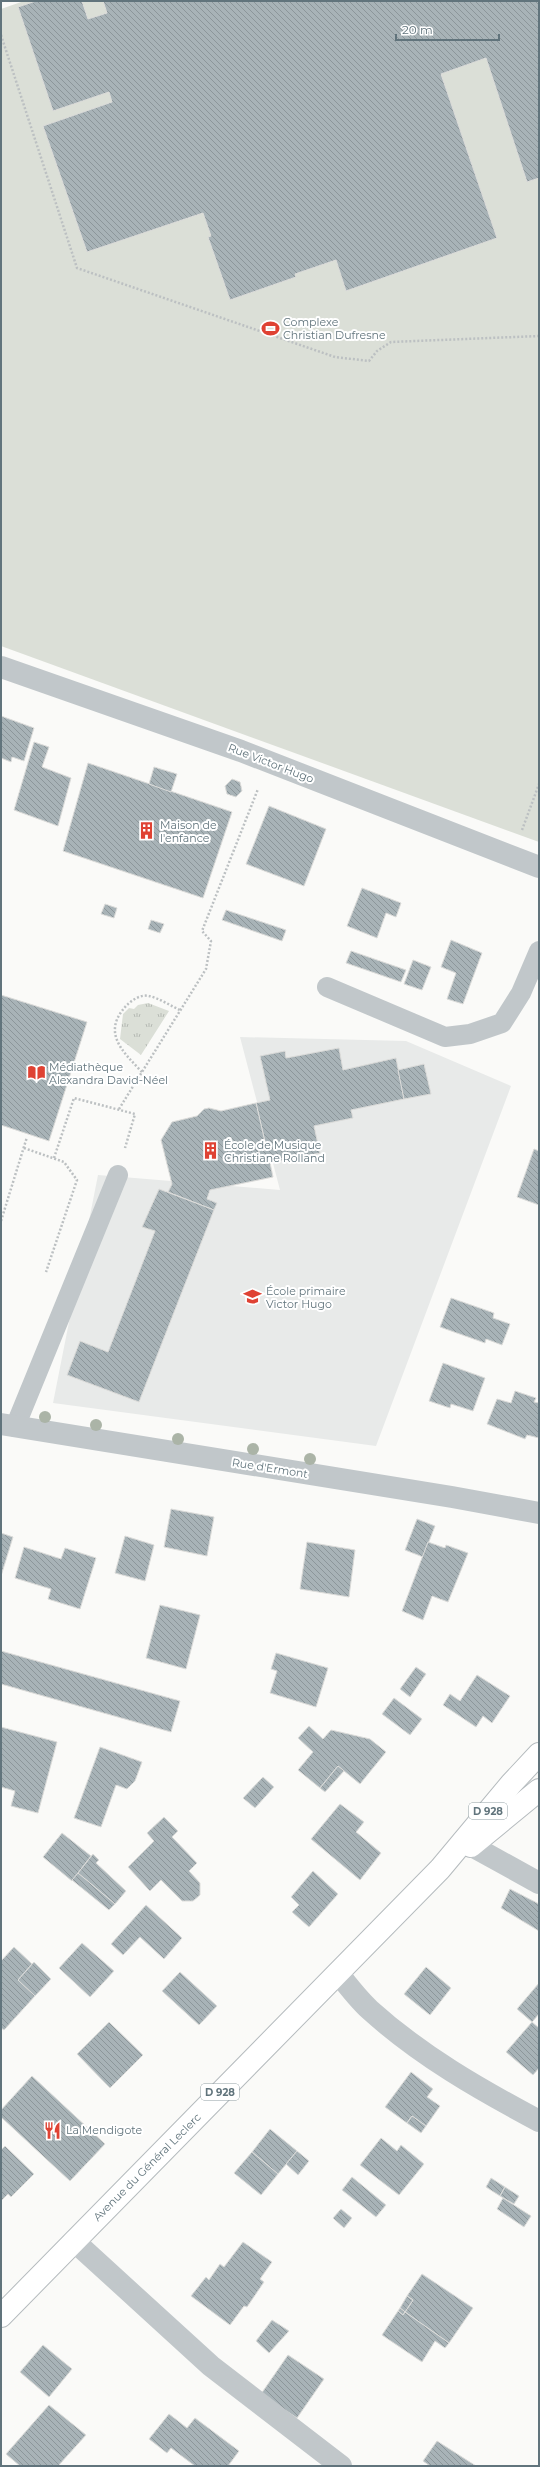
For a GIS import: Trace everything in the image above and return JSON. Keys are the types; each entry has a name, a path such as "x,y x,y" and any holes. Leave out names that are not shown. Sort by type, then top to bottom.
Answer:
{"main road":[{"name":"Avenue du Général Leclerc","path":"467,1844 539,1754"},
{"name":"Avenue du Général Leclerc","path":"1,2316 440,1869 467,1844 539,1790"}],"street":[{"name":"Rue Victor Hugo","path":"1,667 269,761 539,867"},
{"name":"Rue d'Ermont","path":"8,1426 452,1497 539,1513"},
{"path":"467,1844 539,1883"},
{"path":"338,1974 370,2010 426,2055 478,2088 539,2121"},
{"path":"74,2241 211,2366 341,2466"}],"lane":[{"path":"327,987 445,1037 470,1034 502,1023 521,993 539,951"},
{"path":"8,1426 118,1175"}],"path":[{"path":"1,35 77,268 335,357 369,361 377,351 391,342 539,336"},
{"path":"119,1109 206,969 211,941 202,931 269,761"},
{"path":"512,857 539,784"},
{"path":"142,1072 119,1048 114,1032 118,1014 133,999 148,995 180,1010"},
{"path":"54,1158 74,1098 119,1109 135,1114 118,1175"},
{"path":"1,1221 27,1137"},
{"path":"24,1148 64,1162 77,1180 44,1277"}],"shaded area":[{"name":"École primaire Victor Hugo","path":"240,1037 406,1041 511,1086 376,1446 53,1403 98,1175 280,1190"}],"green space":[{"name":"Complexe Christian Dufresne","path":"24,1 539,1 539,842 1,646 1,9"},
{"path":"148,1003 169,1011 141,1055 120,1039 123,1014 129,1008 134,1009 138,1005"}],"building":[{"path":"36,1 82,1 88,19 107,13 103,1 539,1 539,178 527,182 486,58 441,74 497,238 346,291 336,260 295,274 296,277 230,300 208,237 211,236 203,213 87,252 43,126 112,102 109,92 53,111 18,7"},
{"path":"1,716 34,728 24,761 12,757 11,762 1,758"},
{"path":"34,742 49,747 42,767 71,778 58,826 14,810"},
{"name":"Maison de l'enfance","path":"88,763 232,812 203,898 63,851"},
{"path":"154,767 177,774 171,792 149,784"},
{"path":"232,779 240,782 242,791 236,797 227,794 225,786"},
{"path":"269,806 326,829 304,886 246,864"},
{"path":"362,888 401,903 396,917 386,913 377,938 347,926"},
{"path":"105,904 117,908 114,918 101,914"},
{"path":"226,910 286,930 282,941 222,920"},
{"path":"151,920 164,924 160,933 148,929"},
{"path":"451,940 482,953 463,1004 447,999 456,973 441,967"},
{"path":"351,951 406,970 401,982 346,963"},
{"path":"413,960 431,967 422,990 404,984"},
{"name":"Médiathèque Alexandra David-Néel","path":"1,995 87,1022 49,1141 1,1125"},
{"path":"339,1048 343,1070 396,1058 404,1099 351,1110 353,1118 314,1126 320,1153 270,1163 269,1158 261,1160 257,1144 265,1142 256,1103 270,1100 260,1056 285,1051 286,1058"},
{"path":"424,1064 431,1094 404,1099 398,1070"},
{"name":"École de Musique Christiane Rolland","path":"256,1103 265,1142 257,1144 261,1160 269,1158 273,1177 210,1190 207,1199 217,1203 214,1210 168,1192 172,1184 161,1140 172,1122 197,1116 204,1109 209,1108 221,1111"},
{"path":"534,1149 539,1151 539,1205 517,1197"},
{"path":"159,1189 214,1210 139,1402 67,1375 80,1341 108,1352 155,1231 142,1227"},
{"path":"451,1298 494,1313 493,1318 510,1324 502,1345 486,1339 485,1343 440,1327"},
{"path":"443,1363 485,1378 473,1411 451,1404 450,1408 429,1401"},
{"path":"515,1391 536,1398 534,1402 539,1403 539,1438 527,1435 525,1439 487,1424 497,1399 511,1403"},
{"path":"171,1509 214,1517 207,1556 164,1547"},
{"path":"417,1519 435,1526 423,1557 405,1550"},
{"path":"1,1533 13,1537 1,1576"},
{"path":"125,1536 154,1545 145,1581 115,1573"},
{"path":"307,1542 355,1550 349,1597 300,1589"},
{"path":"428,1542 445,1548 446,1545 468,1553 448,1602 432,1596 423,1620 402,1611"},
{"path":"24,1547 61,1559 65,1548 96,1558 80,1609 48,1599 51,1589 15,1578"},
{"path":"160,1605 200,1615 186,1669 146,1658"},
{"path":"1,1651 180,1701 171,1732 1,1684"},
{"path":"276,1653 328,1668 316,1707 270,1693 277,1671 271,1669"},
{"path":"416,1667 426,1674 410,1697 400,1689"},
{"path":"477,1675 510,1696 492,1723 483,1716 476,1727 443,1705 450,1694 460,1701"},
{"path":"394,1698 422,1719 410,1735 382,1714"},
{"path":"309,1726 323,1739 331,1730 370,1739 386,1752 360,1784 338,1766 320,1788 298,1770 313,1752 298,1738"},
{"path":"1,1727 57,1742 38,1813 11,1806 15,1791 1,1787"},
{"path":"100,1747 142,1762 135,1781 127,1789 116,1785 101,1827 74,1818"},
{"path":"338,1766 344,1771 325,1792 320,1788"},
{"path":"263,1777 274,1787 255,1808 243,1798"},
{"path":"340,1804 364,1822 356,1832 381,1853 360,1880 311,1839"},
{"path":"164,1817 178,1831 172,1837 197,1863 189,1871 200,1883 200,1895 193,1901 182,1901 161,1880 150,1891 128,1867 154,1841 147,1833"},
{"path":"62,1833 91,1856 72,1881 43,1857"},
{"path":"93,1854 99,1860 96,1863 126,1891 115,1904 78,1873"},
{"path":"313,1871 338,1894 309,1927 292,1912 299,1905 291,1897"},
{"path":"78,1873 115,1904 109,1910 72,1880"},
{"path":"510,1889 539,1904 539,1931 501,1908"},
{"path":"146,1905 182,1938 164,1959 140,1937 123,1955 111,1944"},
{"path":"82,1943 114,1971 90,1997 59,1968"},
{"path":"14,1947 32,1964 18,1980 35,1996 4,2030 1,2028 1,1961"},
{"path":"34,1962 51,1979 35,1996 18,1980"},
{"path":"426,1967 451,1988 430,2015 404,1994"},
{"path":"180,1972 217,2006 199,2025 162,1991"},
{"path":"539,1983 539,2014 532,2022 517,2009"},
{"path":"109,2022 143,2055 110,2088 77,2054"},
{"path":"532,2022 539,2028 539,2068 533,2075 506,2052"},
{"path":"411,2072 433,2089 427,2097 440,2106 426,2126 412,2116 407,2123 385,2107"},
{"name":"La Mendigote","path":"32,2076 105,2144 70,2181 1,2117 1,2110"},
{"path":"412,2116 426,2126 421,2133 407,2123"},
{"path":"270,2129 297,2151 278,2174 252,2152"},
{"path":"381,2138 397,2151 401,2145 424,2164 399,2195 360,2165"},
{"path":"5,2146 34,2174 11,2197 8,2194 1,2201 1,2150"},
{"path":"297,2151 309,2161 298,2175 286,2164"},
{"path":"252,2152 278,2174 261,2195 234,2173"},
{"path":"352,2177 386,2205 376,2217 342,2190"},
{"path":"491,2178 505,2187 500,2196 486,2187"},
{"path":"505,2187 519,2196 514,2204 500,2196"},
{"path":"503,2198 531,2216 524,2227 497,2209"},
{"path":"341,2209 352,2218 344,2228 333,2218"},
{"path":"243,2242 272,2262 260,2279 264,2282 247,2307 244,2306 230,2325 191,2296 206,2277 209,2280 220,2264 224,2267"},
{"path":"422,2274 473,2308 449,2343 405,2312 413,2300 407,2296"},
{"path":"407,2296 413,2300 405,2312 400,2308"},
{"path":"400,2308 405,2312 403,2315 398,2311"},
{"path":"398,2311 403,2315 405,2312 449,2343 445,2348 435,2341 422,2362 382,2335"},
{"path":"272,2320 289,2331 269,2353 256,2341"},
{"path":"43,2345 72,2369 49,2397 20,2372"},
{"path":"288,2355 324,2379 297,2418 261,2394"},
{"path":"49,2405 86,2435 58,2466 20,2466 6,2454"},
{"path":"169,2414 187,2428 195,2418 239,2451 228,2466 195,2466 171,2448 167,2453 149,2439"},
{"path":"437,2441 476,2466 430,2466 423,2461"}],"place":[{"name":"Complexe Christian Dufresne","path":"270,328"},
{"name":"Maison de l'enfance","path":"147,831"},
{"name":"Médiathèque Alexandra David-Néel","path":"36,1073"},
{"name":"École de Musique Christiane Rolland","path":"211,1151"},
{"name":"École primaire Victor Hugo","path":"253,1297"},
{"name":"La Mendigote","path":"53,2130"}]}
